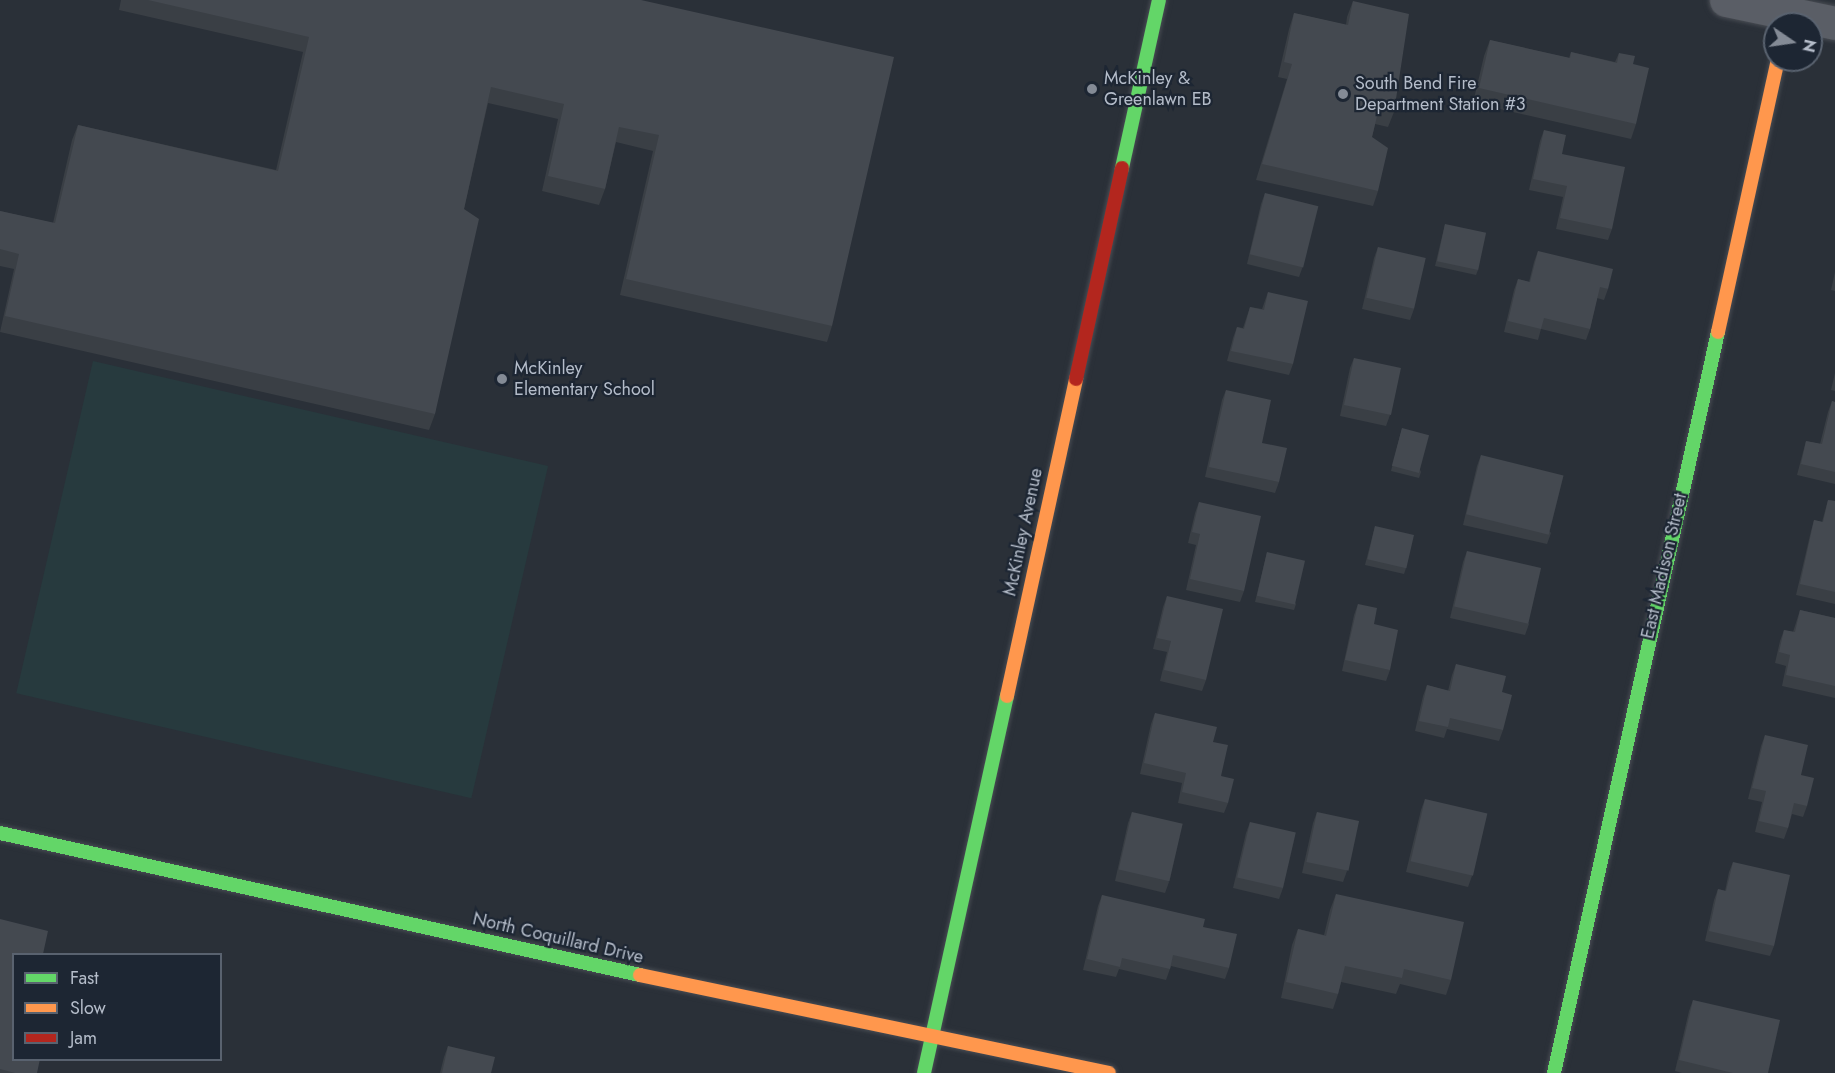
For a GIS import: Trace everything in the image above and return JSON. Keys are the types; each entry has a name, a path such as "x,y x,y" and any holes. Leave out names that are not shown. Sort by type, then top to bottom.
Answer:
{"street":[{"name":"McKinley Avenue","path":"924,1073 1158,0"},
{"path":"1726,0 1789,12"},
{"name":"East Madison Street","path":"1554,1073 1775,72"},
{"name":"North Coquillard Drive","path":"0,833 932,1040 1109,1073"}],"green space":[{"path":"93,361 548,466 471,798 16,693"}],"building":[{"path":"148,0 641,0 894,57 832,326 626,279 659,135 619,127 605,189 548,176 564,104 491,87 464,209 479,219 435,414 5,316 19,254 0,249 0,211 55,223 78,125 278,171 309,37"},
{"path":"1353,1 1409,14 1394,112 1379,108 1372,137 1388,148 1378,191 1262,164 1292,64 1284,62 1294,13 1348,25"},
{"path":"1490,40 1570,58 1571,52 1617,63 1619,53 1635,56 1633,64 1649,68 1636,124 1479,88"},
{"path":"1544,130 1566,135 1562,154 1625,167 1612,229 1560,218 1567,186 1533,179"},
{"path":"1265,193 1318,206 1303,267 1250,254"},
{"path":"1445,224 1486,233 1478,270 1437,261"},
{"path":"1378,247 1426,258 1414,309 1366,298"},
{"path":"1538,251 1613,269 1608,289 1600,287 1590,329 1544,318 1541,329 1508,321 1518,279 1530,282"},
{"path":"1268,292 1308,301 1293,364 1231,351 1237,327 1244,329 1250,307 1264,310"},
{"path":"1354,358 1401,368 1391,415 1344,405"},
{"path":"1226,390 1271,400 1262,443 1287,448 1279,482 1209,467"},
{"path":"1832,401 1835,402 1835,472 1801,464 1806,441 1822,444"},
{"path":"1402,428 1429,435 1419,473 1392,466"},
{"path":"1481,455 1563,476 1549,535 1466,514"},
{"path":"1828,500 1835,501 1835,592 1800,584 1814,520 1823,522"},
{"path":"1199,502 1261,516 1244,591 1190,579 1200,534 1192,532"},
{"path":"1375,526 1414,535 1406,568 1367,559"},
{"path":"1467,551 1541,568 1528,624 1454,607"},
{"path":"1267,552 1305,561 1295,605 1257,596"},
{"path":"1167,596 1223,609 1206,680 1164,670 1171,641 1157,638"},
{"path":"1358,604 1377,608 1374,624 1398,630 1390,670 1345,660"},
{"path":"1800,610 1835,618 1835,686 1786,675 1790,655 1779,652 1784,630 1795,632"},
{"path":"1456,664 1506,676 1502,692 1512,695 1503,730 1450,718 1448,727 1419,721 1427,685 1450,691"},
{"path":"1155,713 1217,727 1213,742 1228,745 1221,776 1234,779 1228,803 1182,792 1186,773 1144,763"},
{"path":"1765,735 1808,745 1801,775 1814,778 1807,806 1794,803 1788,828 1759,821 1766,791 1752,788"},
{"path":"1425,799 1487,813 1473,876 1411,861"},
{"path":"1132,812 1183,824 1169,881 1119,869"},
{"path":"1317,812 1359,821 1348,871 1306,862"},
{"path":"1250,822 1296,833 1283,888 1237,878"},
{"path":"1733,862 1790,875 1774,946 1709,931 1718,889 1726,891"},
{"path":"1336,894 1464,922 1451,980 1404,969 1402,978 1345,966 1338,994 1286,982 1298,929 1326,936"},
{"path":"1102,895 1205,919 1203,927 1237,934 1229,968 1173,955 1170,969 1122,958 1120,967 1087,959"},
{"path":"0,919 48,931 43,953 12,953 12,1061 40,1061 37,1073 15,1073 0,1069"},
{"path":"1693,1000 1780,1020 1768,1073 1733,1073 1679,1060"},
{"path":"448,1046 495,1057 491,1073 442,1073"}],"traffic: fast":[{"path":"1122,168 1159,0"},
{"path":"1554,1073 1718,332"},
{"path":"924,1073 1007,696"},
{"path":"0,833 640,975"}],"traffic: slow":[{"path":"1718,332 1775,72"},
{"path":"1007,696 1076,379"},
{"path":"640,975 1109,1073"}],"traffic: jam":[{"path":"1076,379 1122,168"}],"place":[{"name":"McKinley & Greenlawn EB","path":"1092,89"},
{"name":"South Bend Fire Department Station #3","path":"1343,94"},
{"name":"McKinley Elementary School","path":"502,379"}]}
